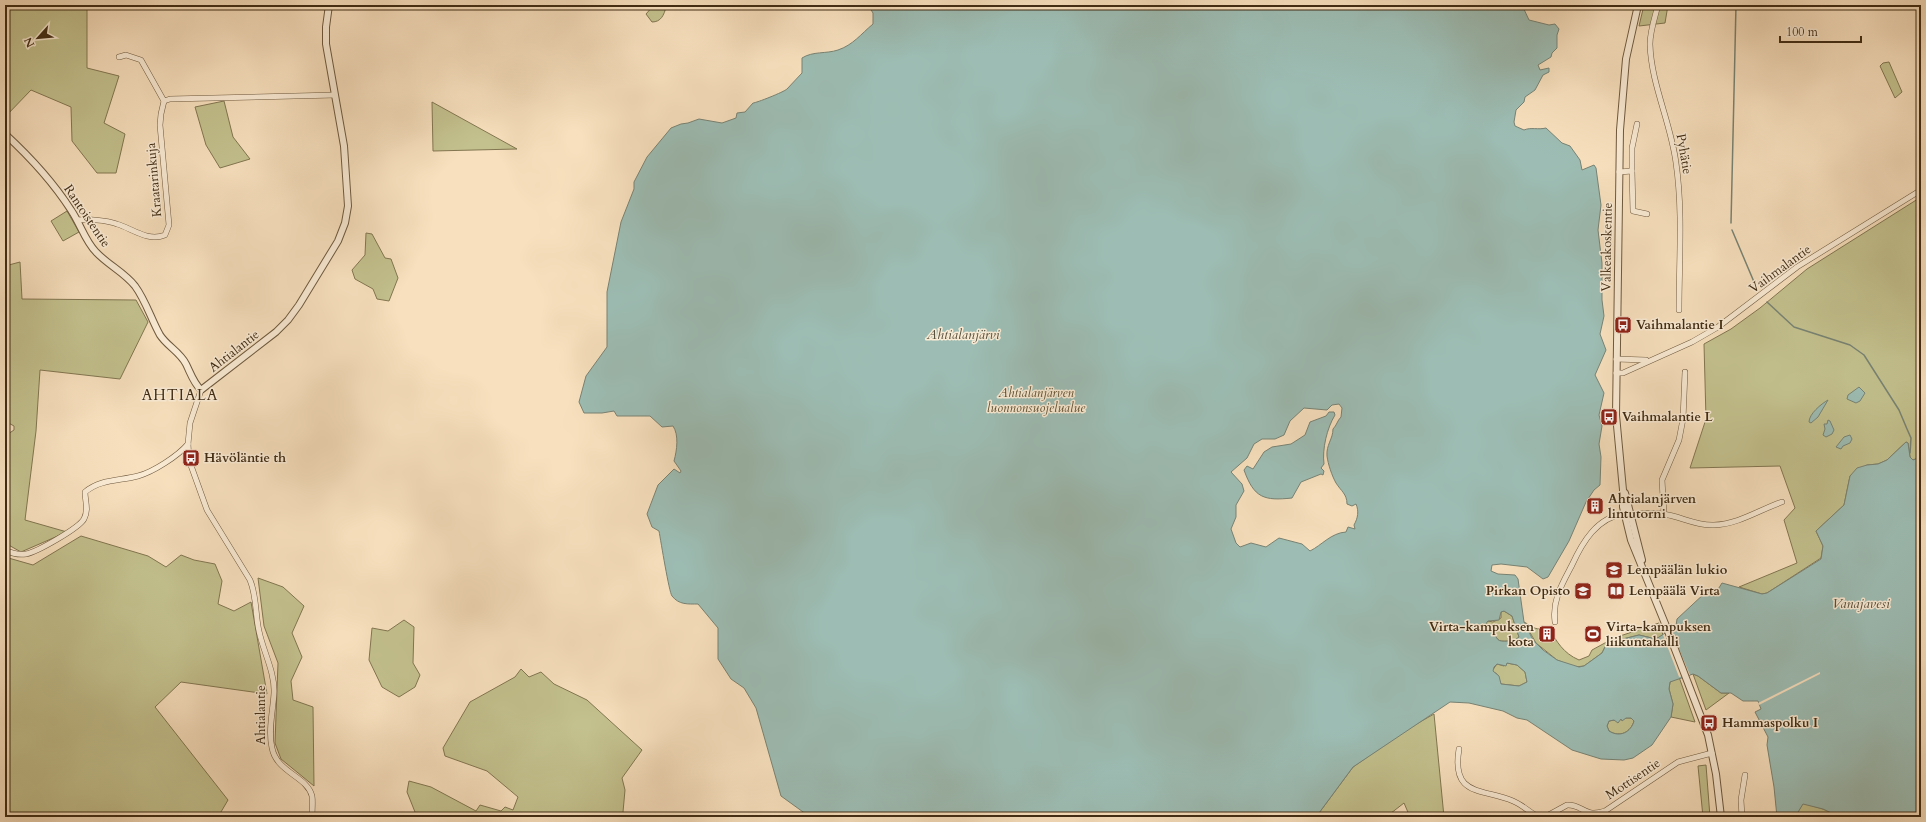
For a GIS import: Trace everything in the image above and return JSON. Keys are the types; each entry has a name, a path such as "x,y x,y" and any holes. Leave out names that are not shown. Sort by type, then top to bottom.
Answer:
{"street":[{"name":"Ahtialantie","path":"312,817 312,796 309,788 282,767 276,760 272,749 271,716 274,693 271,673 259,632 254,590 243,568 207,510 189,460 188,444 190,423 201,390 276,332 288,320 299,305 338,241 345,223 348,206 344,146 326,44 326,27 329,5"},
{"name":"Valkeakoskentie","path":"1638,5 1626,59 1622,94 1616,359 1618,442 1632,540 1708,735 1721,817"},
{"name":"Pyhätie","path":"1658,5 1650,42 1652,67 1665,110 1676,162 1679,194 1679,310"},
{"path":"119,57 126,56 141,60 164,102 170,99 335,94"},
{"name":"Kraatarinkuja","path":"77,220 85,219 117,223 150,237 159,238 165,235 169,225 160,125 164,102"},
{"path":"1637,124 1632,148 1633,211 1647,214"},
{"name":"Rantoistentie","path":"5,134 58,191 96,252 135,286 159,333 180,355 191,378 201,390"},
{"path":"1620,172 1632,171"},
{"name":"Vaihmalantie","path":"1616,373 1623,373 1649,360 1692,342 1718,327 1797,267 1921,190"},
{"name":"Vaihmalantie","path":"1616,359 1649,360"},
{"path":"1664,514 1662,480 1679,440 1683,419 1685,372"},
{"path":"5,550 26,554 73,530 84,519 87,507 85,492 92,486 103,481 140,475 178,455 188,444"},
{"path":"178,455 189,460"},
{"path":"1555,622 1555,601 1581,545 1600,524 1628,515 1641,513 1664,514 1697,524 1714,526 1741,520 1758,511 1782,502"},
{"path":"1459,749 1457,762 1460,775 1467,786 1477,792 1494,794 1514,801 1539,817"},
{"name":"Mottisentie","path":"1545,817 1570,805 1587,813 1596,814 1605,811 1678,762 1712,753"},
{"path":"1742,817 1741,800 1745,775"},
{"path":"1603,817 1605,811"}],"shaded area":[{"path":"5,5 87,5 87,68 119,76 104,123 125,134 116,173 97,173 72,141 71,107 31,90 5,117"},
{"path":"654,5 664,5 666,7 662,18 658,21 652,22 646,14"},
{"path":"1644,5 1668,5 1665,23 1639,26"},
{"path":"1889,62 1902,92 1895,98 1880,66 1883,63"},
{"path":"224,101 233,137 250,159 220,168 206,145 195,107"},
{"path":"432,102 517,149 433,151"},
{"path":"1921,197 1921,454 1919,452 1918,458 1913,460 1910,457 1908,443 1906,442 1887,460 1878,464 1867,465 1850,476 1844,505 1816,531 1823,546 1821,558 1767,593 1762,594 1739,587 1797,563 1784,520 1795,508 1780,466 1690,468 1706,419 1704,344 1731,329 1760,308 1807,269"},
{"path":"67,211 79,232 63,241 51,221"},
{"path":"366,233 372,234 385,258 391,259 398,278 389,301 377,299 373,289 355,279 352,270 365,255"},
{"path":"20,262 22,299 136,300 148,322 120,379 40,370 36,431 25,520 67,532 21,552 5,543 5,447 8,445 5,440 5,436 14,430 14,426 5,421 5,266"},
{"path":"81,536 148,556 166,567 181,555 194,560 215,564 222,581 218,604 234,611 251,602 267,694 181,682 155,707 228,800 218,817 5,817 5,557 33,565"},
{"path":"258,578 283,587 304,606 292,633 302,657 291,681 293,700 313,707 314,786 281,759 275,743 278,663 264,626"},
{"path":"1504,611 1512,616 1519,637 1516,639 1499,641 1492,629 1486,627 1485,624 1488,621 1493,622 1501,618 1501,612"},
{"path":"404,620 414,627 413,663 420,675 415,687 399,697 382,687 369,660 372,628 388,631"},
{"path":"1524,622 1537,629 1548,627 1565,650 1579,660 1589,656 1592,650 1614,638 1659,623 1663,635 1656,639 1639,635 1607,643 1602,653 1584,666 1575,667 1557,660 1536,643"},
{"path":"1507,663 1517,665 1525,672 1527,682 1519,686 1501,684 1497,674 1492,671 1497,664 1504,666"},
{"path":"521,669 529,677 541,672 554,684 587,700 642,750 622,778 625,790 623,812 617,817 583,817 580,813 561,817 417,817 407,792 409,781 431,787 476,811 480,805 501,811 505,807 513,810 518,797 487,771 445,756 443,748 470,702 515,677"},
{"path":"1693,674 1721,693 1729,693 1706,710"},
{"path":"1679,677 1695,722 1671,717 1673,704 1669,689 1670,682"},
{"path":"1434,714 1444,817 1410,817 1404,803 1386,817 1316,817 1353,767 1406,730"},
{"path":"1631,718 1634,721 1633,725 1628,731 1617,734 1609,731 1607,726 1609,721"},
{"path":"1706,765 1710,817 1703,817 1698,766"},
{"path":"1803,803 1823,809 1840,817 1795,817"}],"water":[{"name":"Ahtialanjärvi","path":"868,5 1522,5 1529,20 1549,25 1555,24 1559,29 1557,35 1557,48 1552,53 1551,57 1538,65 1540,70 1549,68 1549,72 1543,75 1535,90 1525,97 1524,102 1516,110 1514,122 1515,126 1524,130 1546,128 1562,143 1570,146 1580,160 1582,170 1594,165 1596,168 1601,205 1598,230 1602,263 1602,300 1604,316 1600,334 1606,350 1595,375 1604,393 1599,415 1602,426 1599,444 1601,457 1600,485 1594,490 1586,502 1569,541 1548,577 1543,579 1527,567 1501,564 1492,565 1491,571 1498,574 1515,575 1518,579 1524,622 1533,640 1543,650 1557,660 1579,667 1584,666 1602,653 1607,643 1639,635 1656,639 1676,626 1677,619 1706,592 1717,591 1722,583 1762,594 1767,593 1821,559 1823,546 1816,531 1844,505 1850,476 1857,468 1878,464 1887,460 1906,442 1908,443 1910,457 1913,460 1918,458 1919,451 1921,454 1921,817 1840,817 1823,809 1803,804 1795,817 1777,817 1767,745 1768,737 1755,712 1761,709 1758,701 1743,701 1731,693 1721,693 1693,674 1670,682 1669,689 1673,704 1671,717 1652,745 1633,758 1624,760 1601,759 1572,750 1527,720 1517,718 1503,711 1469,703 1450,702 1353,767 1316,817 810,817 781,796 756,708 744,688 731,679 718,659 718,628 698,604 687,604 678,601 672,596 659,531 652,527 647,514 658,485 674,469 680,473 681,471 674,461 677,443 673,426 662,427 650,416 617,416 614,411 584,413 579,402 586,376 607,347 607,292 621,222 634,189 634,182 647,157 671,128 699,119 722,123 736,118 737,113 745,112 753,103 787,89 802,73 802,58 815,53 838,50 848,45 873,24 873,13","holes":["1339,404 1342,408 1341,417 1333,429 1327,452 1329,466 1336,483 1345,495 1347,504 1352,506 1356,504 1358,512 1354,525 1355,529 1348,527 1346,532 1331,537 1310,551 1302,544 1279,538 1266,547 1251,543 1240,547 1236,543 1231,529 1236,517 1236,505 1244,491 1242,484 1231,472 1247,458 1254,444 1262,439 1275,439 1284,435 1290,421 1304,408 1327,410 1332,405","1504,611 1512,616 1519,637 1517,639 1499,641 1492,629 1486,627 1485,625 1488,621 1499,620 1501,612","1507,663 1517,665 1525,672 1527,682 1519,686 1501,684 1499,676 1493,671 1494,667 1497,664 1506,666","1626,718 1631,718 1634,721 1633,725 1624,733 1617,734 1609,731 1607,726 1609,721 1614,720 1618,723 1621,719 1622,721"]},
{"path":"1859,387 1865,393 1860,401 1856,403 1847,399 1848,395"},
{"path":"1828,400 1818,417 1811,423 1809,422 1813,413"},
{"path":"1329,412 1334,412 1335,415 1326,439 1324,464 1321,468 1324,471 1323,475 1321,474 1301,482 1292,498 1267,498 1256,492 1244,470 1247,466 1253,469 1264,452 1272,447 1291,444 1305,435 1310,422 1326,416"},
{"path":"1828,420 1830,421 1834,430 1832,434 1826,437 1823,435 1825,429 1824,424 1827,424"},
{"path":"1850,435 1852,439 1850,443 1843,446 1841,449 1836,447 1844,437"}],"pier":[{"path":"1671,630 1690,675 1679,677 1663,635"},
{"path":"1820,672 1820,674 1759,705 1758,703"}],"waterway":[{"path":"1731,223 1736,5"},
{"path":"1732,230 1757,289"},
{"path":"1767,302 1794,327 1850,345 1864,355 1899,410 1911,438 1910,453"}],"place":[{"name":"Vaihmalantie I","path":"1623,325"},
{"name":"Vaihmalantie L","path":"1609,417"},
{"name":"Hävöläntie th","path":"191,458"},
{"name":"Ahtialanjärven lintutorni","path":"1595,506"},
{"name":"Lempäälän lukio","path":"1614,570"},
{"name":"Pirkan Opisto","path":"1583,591"},
{"name":"Lempäälä Virta","path":"1616,591"},
{"name":"Virta-kampuksen kota","path":"1547,634"},
{"name":"Virta-kampuksen liikuntahalli","path":"1593,634"},
{"name":"Hammaspolku I","path":"1709,723"}],"district":[{"name":"AHTIALA","path":"180,395"}],"park label":[{"name":"Ahtialanjärven luonnonsuojelualue","path":"1036,400"}],"water label":[{"name":"Vanajavesi","path":"1861,603"}]}
